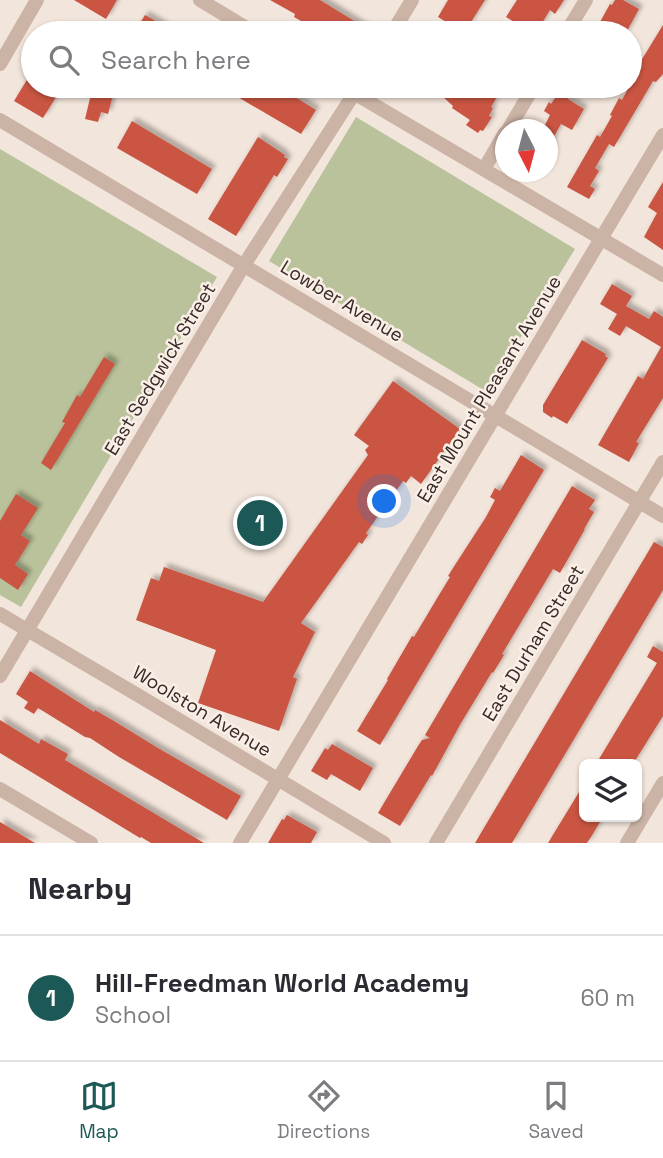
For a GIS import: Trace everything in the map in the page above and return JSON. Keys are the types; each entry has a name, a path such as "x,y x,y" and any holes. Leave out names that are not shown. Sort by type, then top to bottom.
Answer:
{"street":[{"path":"25,21 37,0"},
{"path":"200,0 235,21"},
{"path":"399,21 412,0"},
{"path":"573,21 586,0"},
{"path":"0,64 21,28"},
{"name":"East Sedgwick Street","path":"0,676 346,98"},
{"path":"368,98 663,275"},
{"path":"514,119 527,98"},
{"name":"Lowber Avenue","path":"0,121 663,516"},
{"name":"East Mount Pleasant Avenue","path":"240,843 663,135"},
{"path":"484,169 495,151"},
{"name":"East Durham Street","path":"436,843 663,462"},
{"name":"Woolston Avenue","path":"0,614 384,843"},
{"path":"627,843 663,783"},
{"path":"0,789 91,843"}],"green space":[{"path":"356,117 575,249 487,392 269,261"},
{"path":"0,149 217,277 21,607 0,595"}],"building":[{"path":"74,0 117,0 106,19"},
{"path":"270,0 320,0 354,21 301,21 294,17 295,14"},
{"path":"448,0 485,0 472,21 444,21 438,17"},
{"path":"517,0 564,0 555,14 550,10 543,21 512,21 506,17"},
{"path":"615,0 623,0 639,9 632,21 601,21 610,4"},
{"path":"145,15 156,21 141,21"},
{"path":"663,25 663,74 656,82 653,81 614,147 609,144 595,168 599,171 590,186 595,189 589,199 567,187 597,135 600,137 619,98 642,98 642,59"},
{"path":"21,90 21,98 56,98 43,118 14,101"},
{"path":"90,98 112,98 108,114 101,112 98,122 85,119"},
{"path":"240,98 297,98 316,110 301,134"},
{"path":"444,98 496,98 491,107 493,108 489,116 492,117 483,131 478,133 466,125 470,120 452,108"},
{"path":"555,98 569,98 584,109 572,130 561,124 558,129 558,119 548,119 550,115 544,111 549,102 551,104"},
{"path":"132,121 212,169 197,194 117,148"},
{"path":"258,137 288,159 277,177 274,175 236,236 208,219"},
{"path":"663,182 663,250 644,237 657,213 648,207"},
{"path":"612,284 632,296 626,306 649,319 654,311 663,317 663,398 636,442 639,443 629,462 598,445 638,376 643,379 661,347 626,326 620,336 608,329 617,314 600,304"},
{"path":"582,340 606,354 608,358 567,424 543,412 543,405"},
{"path":"104,357 115,364 51,470 41,463 65,423 62,422 77,395 80,397"},
{"path":"393,381 460,429 421,484 411,476 406,483 403,481 366,533 368,535 362,544 359,542 301,623 315,632 293,677 297,679 279,731 198,703 216,650 136,620 151,578 159,581 164,567 263,602 368,455 365,450 369,446 354,435"},
{"path":"521,455 544,470 380,745 357,731 486,517 495,500 490,497 495,488 500,491"},
{"path":"572,486 595,500 589,509 594,512 560,573 553,569 400,826 378,813 422,740 430,738 425,735"},
{"path":"16,494 38,508 21,535 30,541 15,565 28,574 18,590 0,578 0,521"},
{"path":"654,542 663,547 663,590 512,843 475,843"},
{"path":"653,646 663,652 663,716 636,759 599,759 657,663 647,657"},
{"path":"30,671 94,712 95,710 241,796 227,820 38,708 34,714 24,708 28,702 16,694"},
{"path":"0,720 39,744 41,739 68,754 65,760 204,843 151,843 140,838 0,753"},
{"path":"332,744 373,768 360,791 331,774 327,780 311,771 325,748 328,750"},
{"path":"579,792 579,822 600,822 591,837 587,843 548,843"},
{"path":"287,815 317,832 311,843 268,843"},
{"path":"0,822 35,843 0,843"}],"place":[{"name":"Hill-Freedman World Academy","path":"260,523"}]}
